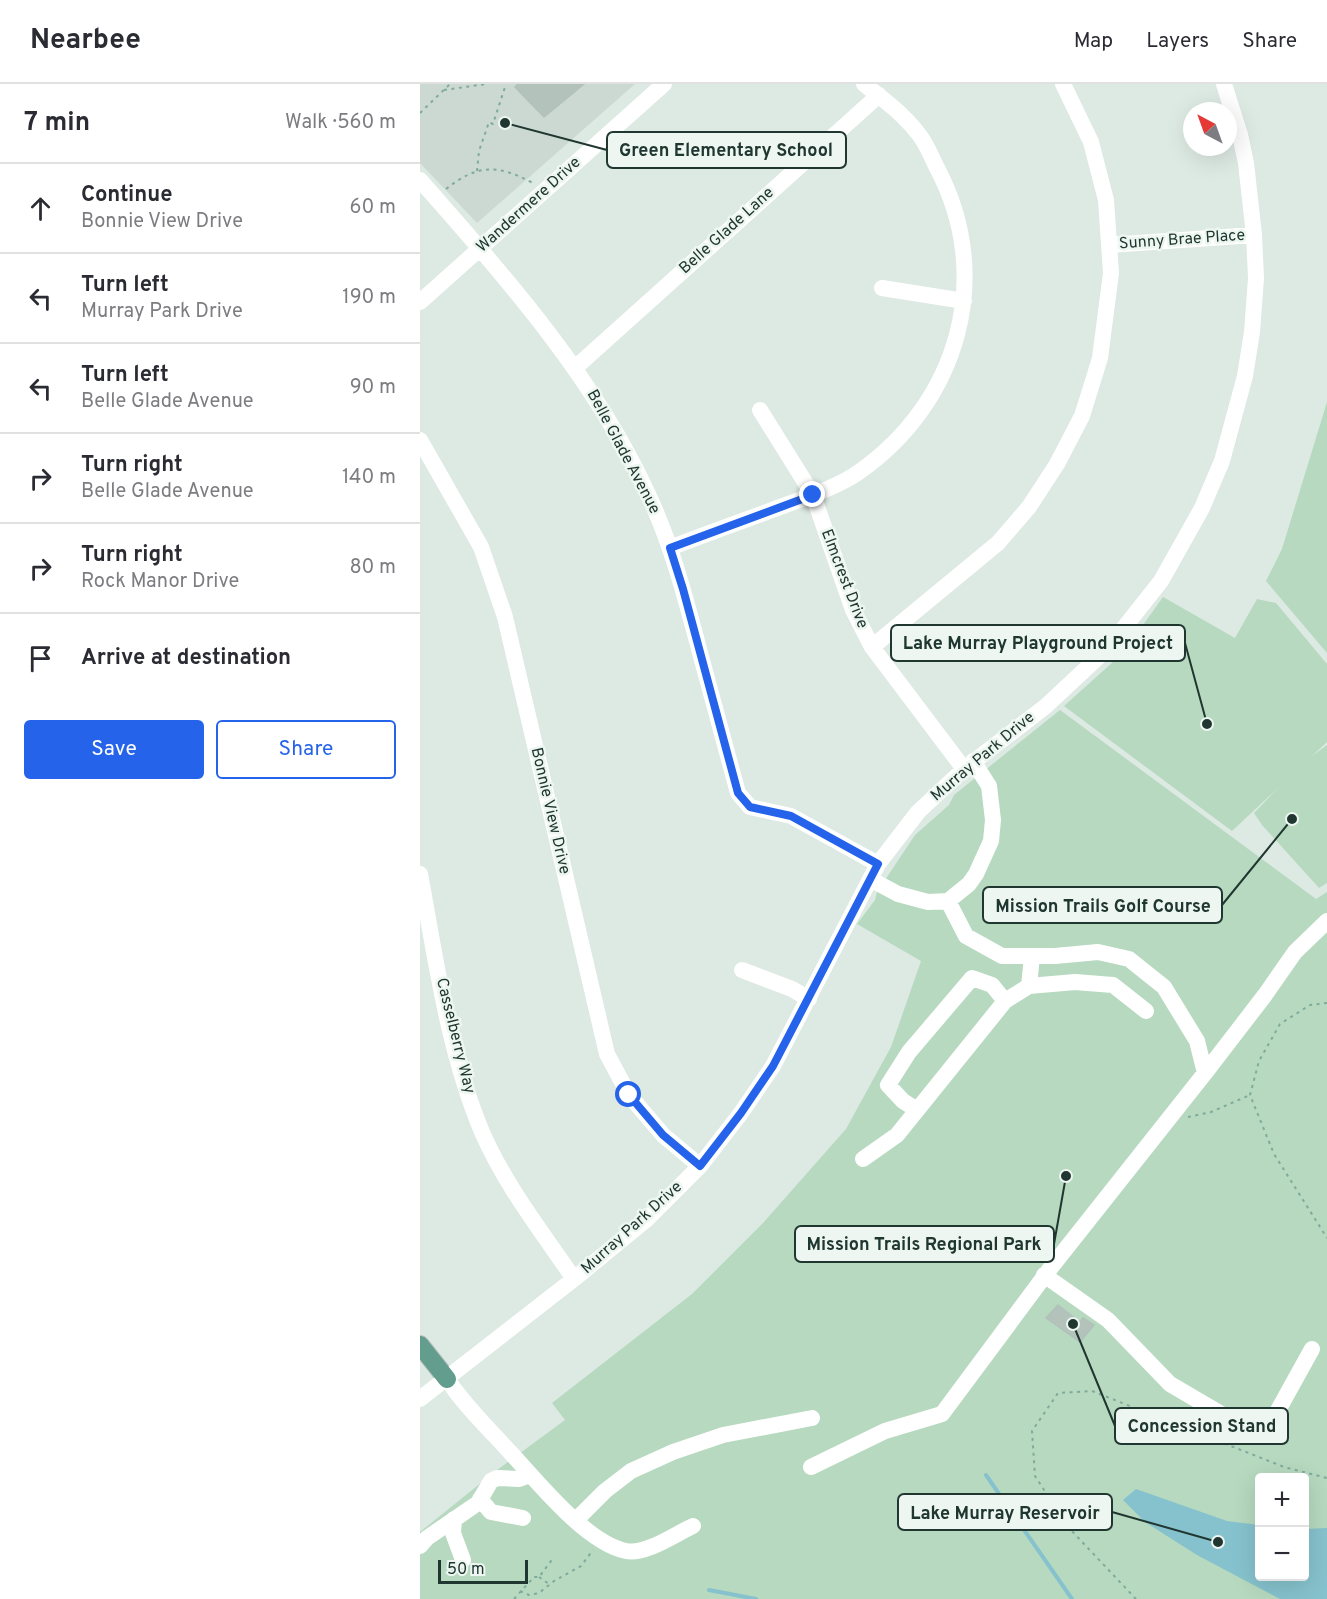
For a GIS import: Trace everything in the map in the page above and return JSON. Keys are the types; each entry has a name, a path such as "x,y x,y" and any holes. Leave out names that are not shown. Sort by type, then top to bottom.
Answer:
{"main road":[{"path":"420,1346 447,1379"}],"street":[{"name":"Wandermere Drive","path":"420,302 664,84"},
{"path":"670,548 813,495 858,473 896,443 915,422 934,394 948,364 958,334 964,301 965,274 958,219 949,190 920,135 899,112 864,84"},
{"path":"872,647 998,543 1029,507 1057,464 1082,416 1100,358 1111,273 1110,245 1106,200 1091,142 1063,84"},
{"name":"Murray Park Drive","path":"420,1399 647,1219 700,1166 741,1113 773,1066 874,871 918,812 968,765 1046,706 1108,648 1161,581 1202,508 1222,461 1245,376 1252,332 1256,278 1246,164 1240,135 1224,84"},
{"name":"Belle Glade Lane","path":"576,367 879,95"},
{"name":"Belle Glade Avenue","path":"420,180 480,248 576,367 597,400 648,494 670,548 683,589 738,793 750,807 791,816 874,871 898,894 928,902 948,901"},
{"name":"Sunny Brae Place","path":"1110,245 1254,235"},
{"path":"882,288 964,301"},
{"name":"Elmcrest Drive","path":"760,410 813,495 853,610 872,647 968,765 989,786 993,820 991,841 969,884 948,901"},
{"name":"Bonnie View Drive","path":"420,440 481,547 506,617 607,1054 629,1095 663,1135 700,1166"},
{"name":"Casselberry Way","path":"420,874 461,1075 483,1133 519,1201 574,1279"},
{"path":"948,901 966,936 1002,956 1098,952 1129,959 1164,987 1197,1041 1204,1073"},
{"path":"811,1467 885,1431 942,1414 1044,1275 1265,995 1295,952 1327,921"},
{"path":"1029,986 1032,956"},
{"path":"742,970 792,989 809,999"},
{"path":"917,1110 903,1101 888,1085 909,1052 972,978 992,985 1005,1001"},
{"path":"863,1159 897,1135 1005,1001 1029,986 1075,982 1113,985 1146,1011"},
{"path":"1044,1275 1108,1320 1170,1384 1233,1421 1256,1428 1276,1414 1312,1349"},
{"path":"447,1379 458,1395 530,1475 576,1520 601,1540 628,1552 644,1550 693,1526"},
{"path":"576,1520 605,1491 631,1471 673,1452 723,1435 812,1418"},
{"path":"420,1546 427,1538 478,1503 491,1481 497,1478 519,1479 530,1475"},
{"path":"480,1499 491,1512 524,1518"},
{"path":"454,1519 453,1533 463,1560"}],"path":[{"path":"420,113 450,84"},
{"path":"444,90 486,84"},
{"path":"477,171 479,150 489,122 493,124 504,84"},
{"path":"443,191 458,180 477,171 510,171 533,183"},
{"path":"1327,1003 1310,1005 1280,1024 1259,1060 1250,1095 1274,1154 1327,1238"},
{"path":"1175,1110 1188,1118 1211,1112 1250,1095"},
{"path":"1136,1599 1070,1528 1035,1476 1032,1431 1058,1393 1092,1391 1284,1467 1327,1478"},
{"path":"520,1591 529,1595 539,1593 581,1566 601,1540"},
{"path":"514,1599 534,1578 539,1577 554,1557"},
{"path":"539,1577 550,1584"}],"shaded area":[{"path":"420,84 635,84 477,223 420,163"}],"green space":[{"path":"1327,402 1327,653 1266,581 1282,549"},
{"path":"1163,597 1235,638 1257,599 1276,603 1327,664 1327,742 1312,756 1327,745 1327,883 1319,888 1262,825 1254,813 1279,787 1232,831 1064,706 1123,653"},
{"path":"1060,710 1316,899 1327,892 1327,1599 420,1599 420,1532 497,1470 565,1420 552,1403 692,1294 763,1223 846,1129 891,1047 921,961 857,924 875,900 877,892 915,835 949,805 954,795"}],"water":[{"path":"1136,1489 1227,1521 1255,1524 1255,1581 1309,1581 1309,1529 1327,1528 1327,1599 1280,1599 1197,1555 1145,1522 1123,1500"}],"building":[{"path":"518,84 584,84 544,117 515,87"},
{"path":"1058,1305 1080,1322 1083,1318 1094,1325 1080,1342 1046,1318"}],"waterway":[{"path":"986,1475 1072,1599"},
{"path":"709,1590 756,1599"}],"place":[{"name":"Green Elementary School","path":"505,123"},
{"name":"Lake Murray Playground Project","path":"1207,724"},
{"name":"Mission Trails Golf Course","path":"1292,819"},
{"name":"Mission Trails Regional Park","path":"1066,1176"},
{"name":"Concession Stand","path":"1073,1324"},
{"name":"Lake Murray Reservoir","path":"1218,1542"}],"route":[{"path":"629,1095 663,1135 700,1166 741,1113 773,1066 878,864 791,816 750,807 738,793 670,548 813,495"}]}
